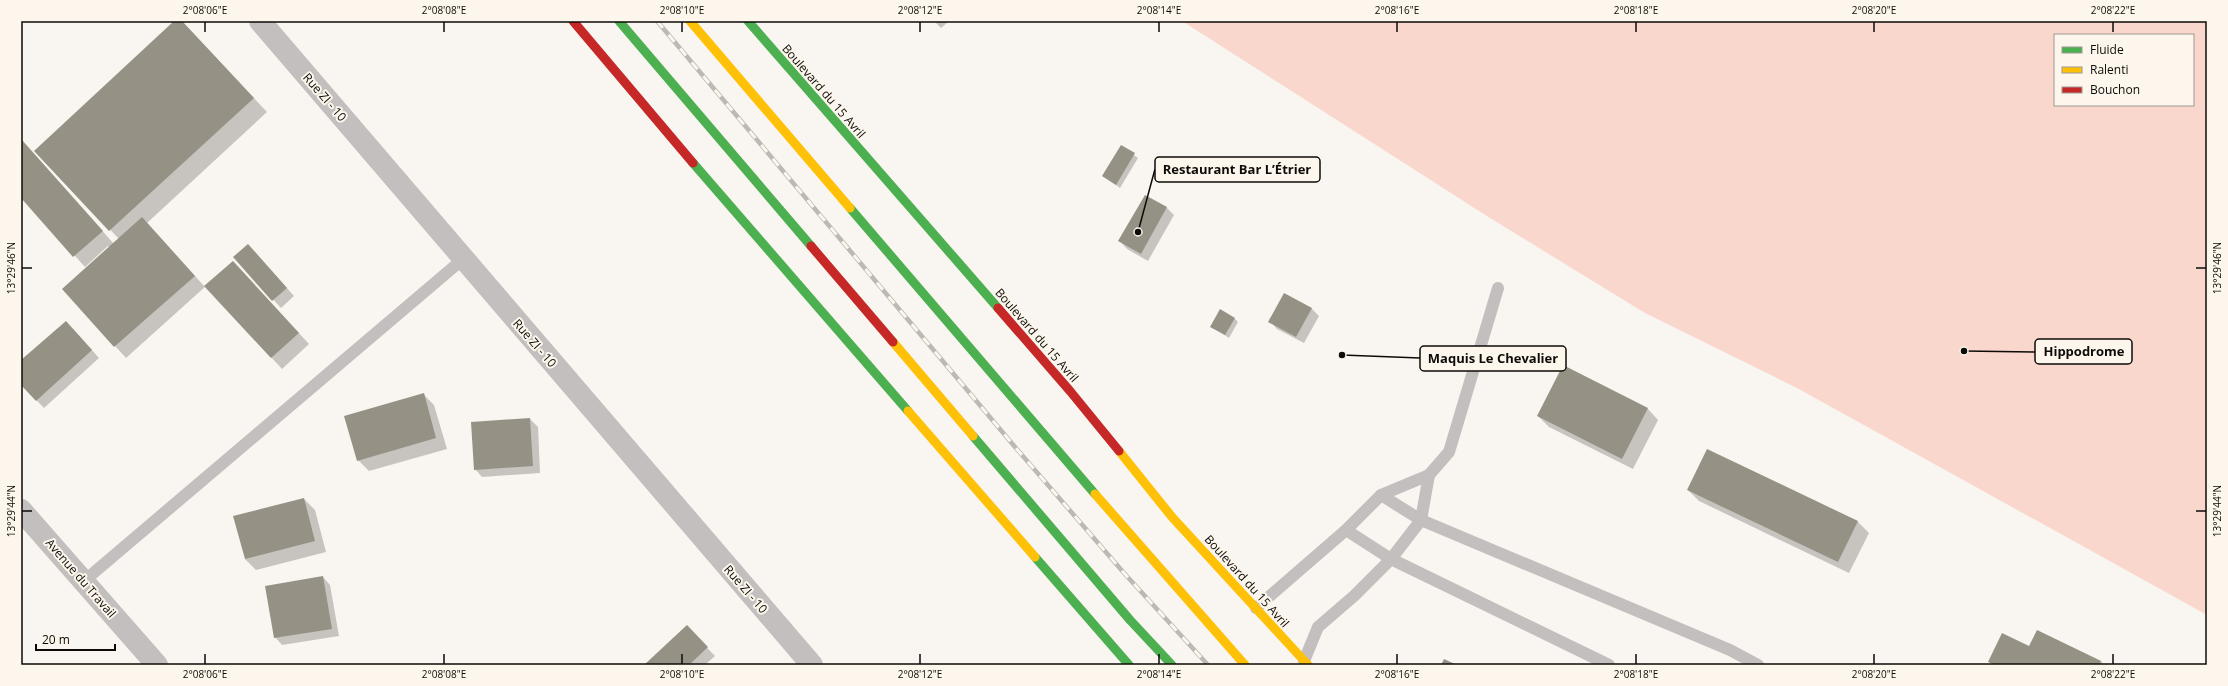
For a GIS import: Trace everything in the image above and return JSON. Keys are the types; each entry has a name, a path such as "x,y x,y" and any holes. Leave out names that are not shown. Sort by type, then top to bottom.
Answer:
{"main road":[{"path":"573,21 639,101 1129,665"},
{"path":"619,21 1130,620 1172,665"},
{"path":"690,21 1180,593 1245,665"},
{"name":"Boulevard du 15 Avril","path":"748,21 1070,391 1172,517 1306,663"}],"street":[{"name":"Rue ZI - 10","path":"260,21 812,665"},
{"name":"Avenue du Travail","path":"21,510 157,665"}],"lane":[{"path":"84,581 463,259"},
{"path":"1256,608 1346,530 1381,495 1429,475 1448,452 1498,288"},
{"path":"1306,663 1318,627 1354,596 1391,559 1421,520 1429,475"},
{"path":"1381,495 1421,520 1730,650 1758,665"},
{"path":"1346,530 1391,559 1609,665"}],"shaded area":[{"path":"1182,21 2207,21 2207,615 1797,388 1645,313 1490,218"}],"building":[{"path":"174,21 182,21 254,98 109,231 34,151"},
{"path":"21,139 103,231 73,257 21,198"},
{"path":"1121,145 1135,153 1116,185 1102,176"},
{"path":"1145,195 1167,207 1141,254 1118,241"},
{"path":"142,217 195,276 114,347 62,289"},
{"path":"248,244 287,288 272,301 233,257"},
{"path":"233,261 299,333 271,358 204,286"},
{"path":"1284,293 1312,308 1296,337 1268,322"},
{"path":"1220,309 1235,318 1225,335 1210,327"},
{"path":"66,321 92,350 36,401 21,385 21,360"},
{"path":"1563,365 1648,408 1622,459 1537,416"},
{"path":"424,393 436,438 357,461 344,416"},
{"path":"530,418 533,466 474,470 471,422"},
{"path":"1707,449 1858,521 1838,562 1687,490"},
{"path":"304,498 315,541 245,559 233,516"},
{"path":"323,576 332,629 274,638 265,586"},
{"path":"687,625 708,647 689,665 644,665"},
{"path":"2037,630 2101,661 2099,665 1995,665 1988,662 2002,633 2029,646"},
{"path":"1444,659 1457,665 1441,665"}],"railway":[{"path":"657,21 1015,447 1124,573 1208,665"}],"traffic: fast":[{"path":"619,21 811,246"},
{"path":"748,21 998,308"},
{"path":"693,163 908,411"},
{"path":"850,208 1095,494"},
{"path":"973,436 1130,620 1172,665"},
{"path":"1035,557 1129,665"}],"traffic: slow":[{"path":"690,21 850,208"},
{"path":"893,342 973,436"},
{"path":"908,411 1035,557"},
{"path":"1119,451 1172,517 1308,665"},
{"path":"1095,494 1245,665"}],"traffic: jam":[{"path":"573,21 693,163"},
{"path":"811,246 893,342"},
{"path":"998,308 1070,391 1119,451"}],"place":[{"name":"Restaurant Bar L’Étrier","path":"1138,232"},
{"name":"Hippodrome","path":"1964,351"},
{"name":"Maquis Le Chevalier","path":"1342,355"}]}
